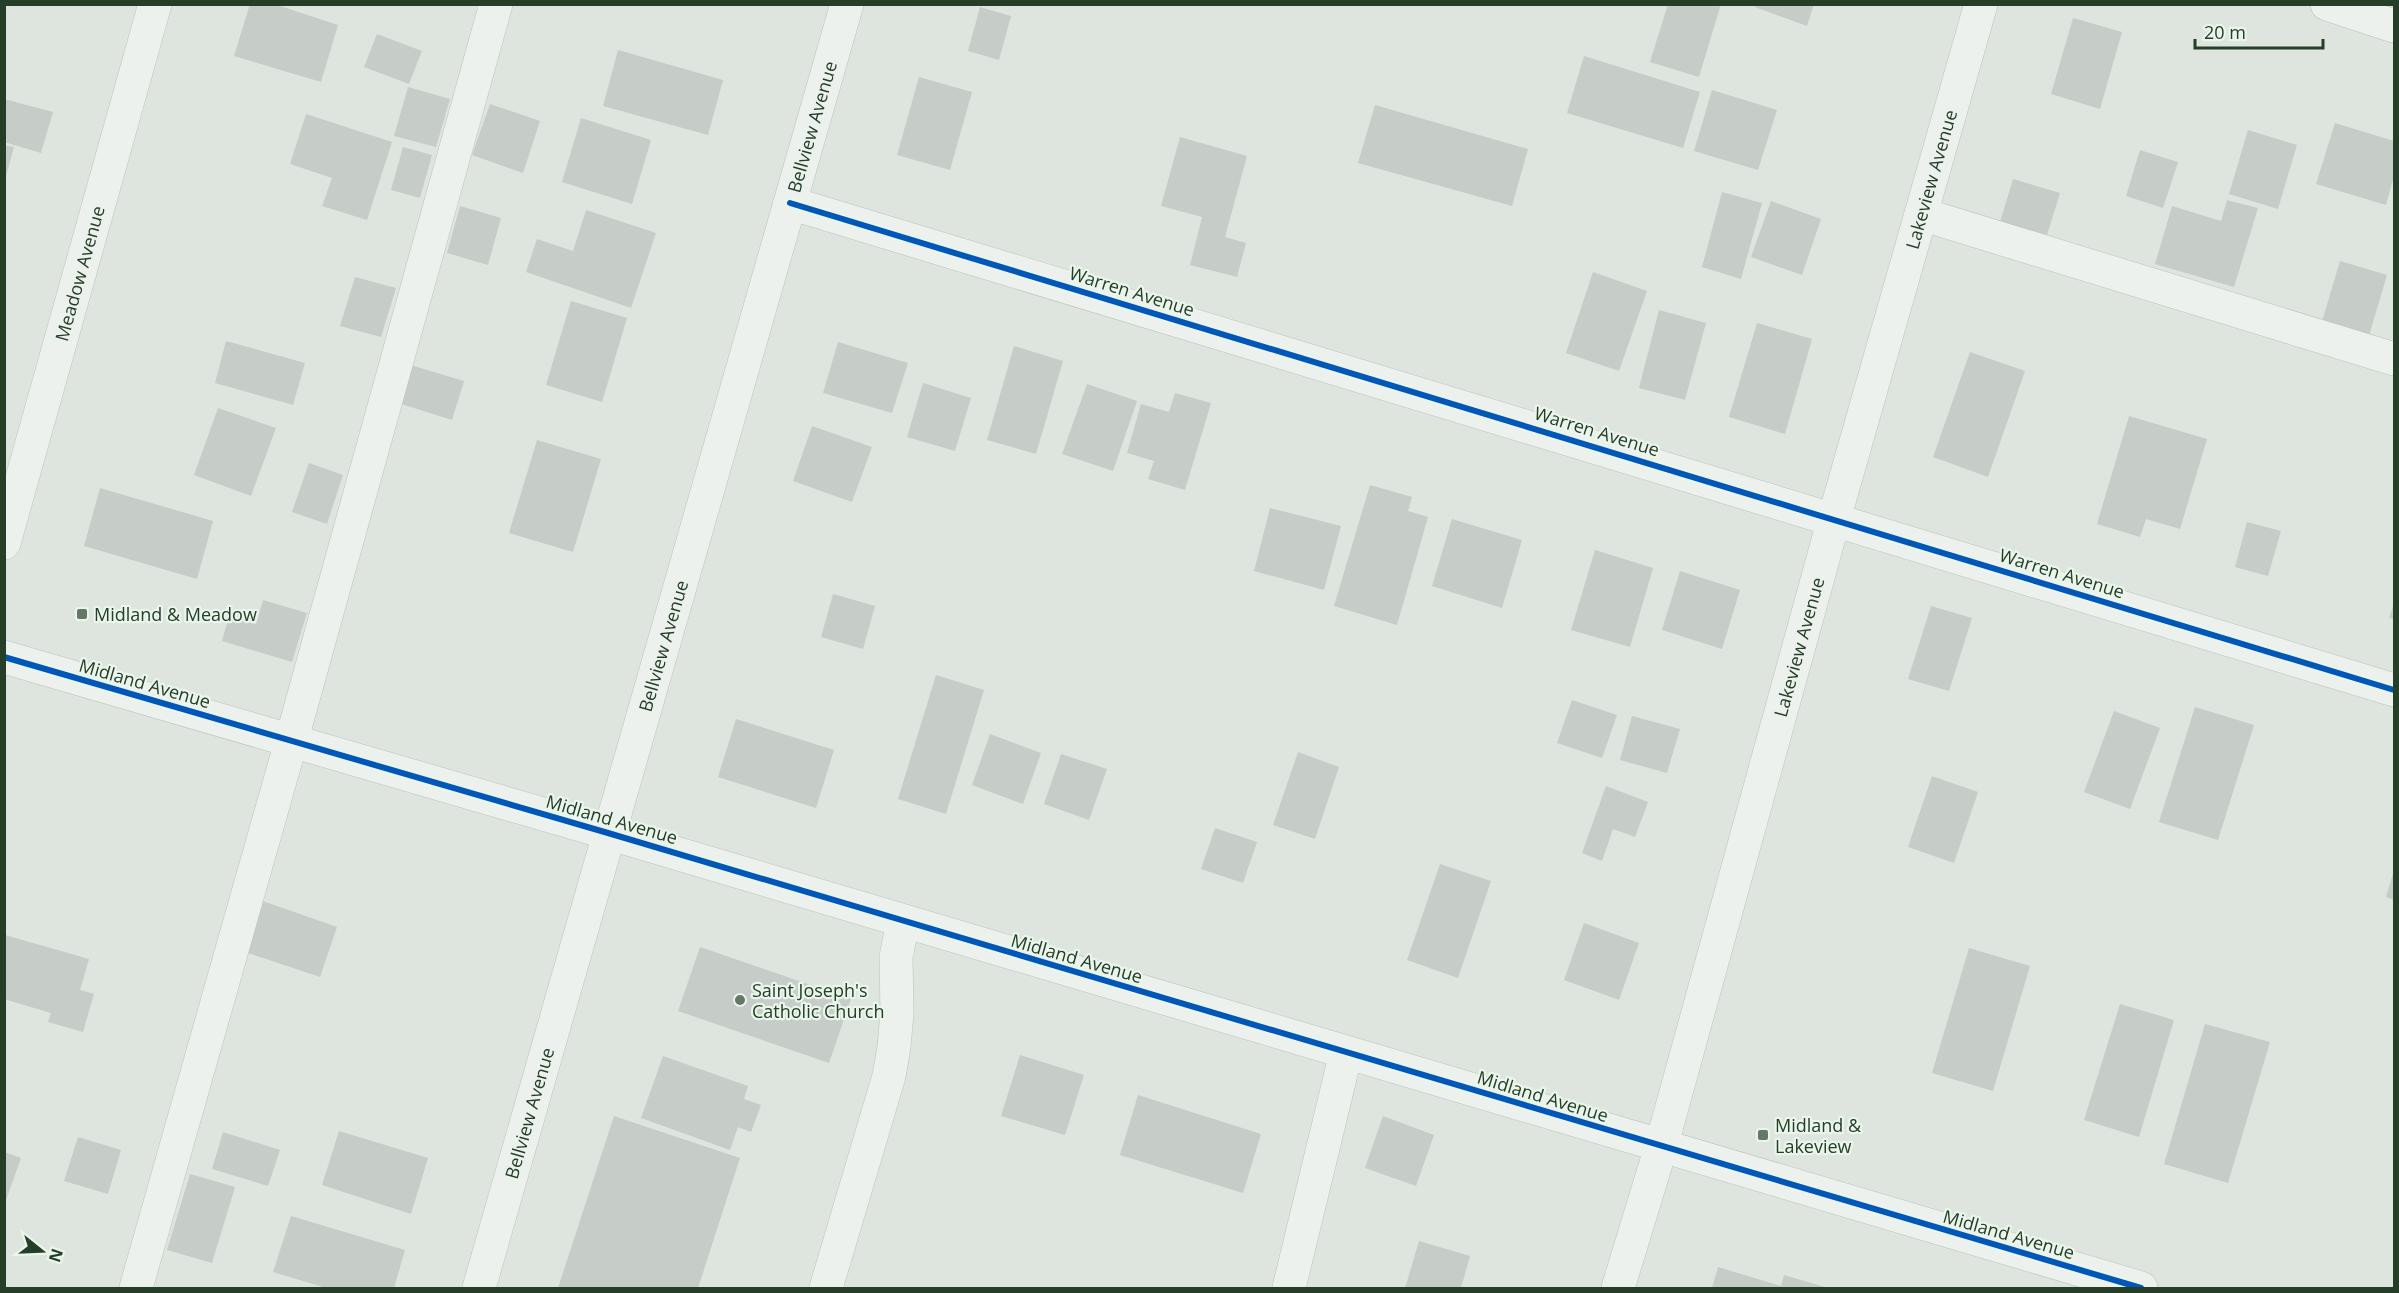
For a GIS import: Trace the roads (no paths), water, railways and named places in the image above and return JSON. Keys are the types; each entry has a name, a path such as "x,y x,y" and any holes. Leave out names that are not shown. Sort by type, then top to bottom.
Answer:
{"street":[{"name":"Meadow Avenue","path":"4,543 154,4"},
{"path":"136,1288 496,4"},
{"name":"Bellview Avenue","path":"479,1288 847,4"},
{"name":"Lakeview Avenue","path":"1618,1288 1661,1146 1834,519 1981,4"},
{"path":"2327,4 2394,26"},
{"name":"Warren Avenue","path":"790,203 2394,690"},
{"path":"1921,214 2394,359"},
{"name":"Midland Avenue","path":"4,657 608,833 2141,1288"},
{"path":"826,1288 889,1076 897,1013 896,957 903,922"},
{"path":"1289,1288 1346,1053"}],"place":[{"name":"Midland & Meadow","path":"82,614"},
{"name":"Saint Joseph's Catholic Church","path":"740,1000"},
{"name":"Midland & Lakeview","path":"1763,1135"}]}
